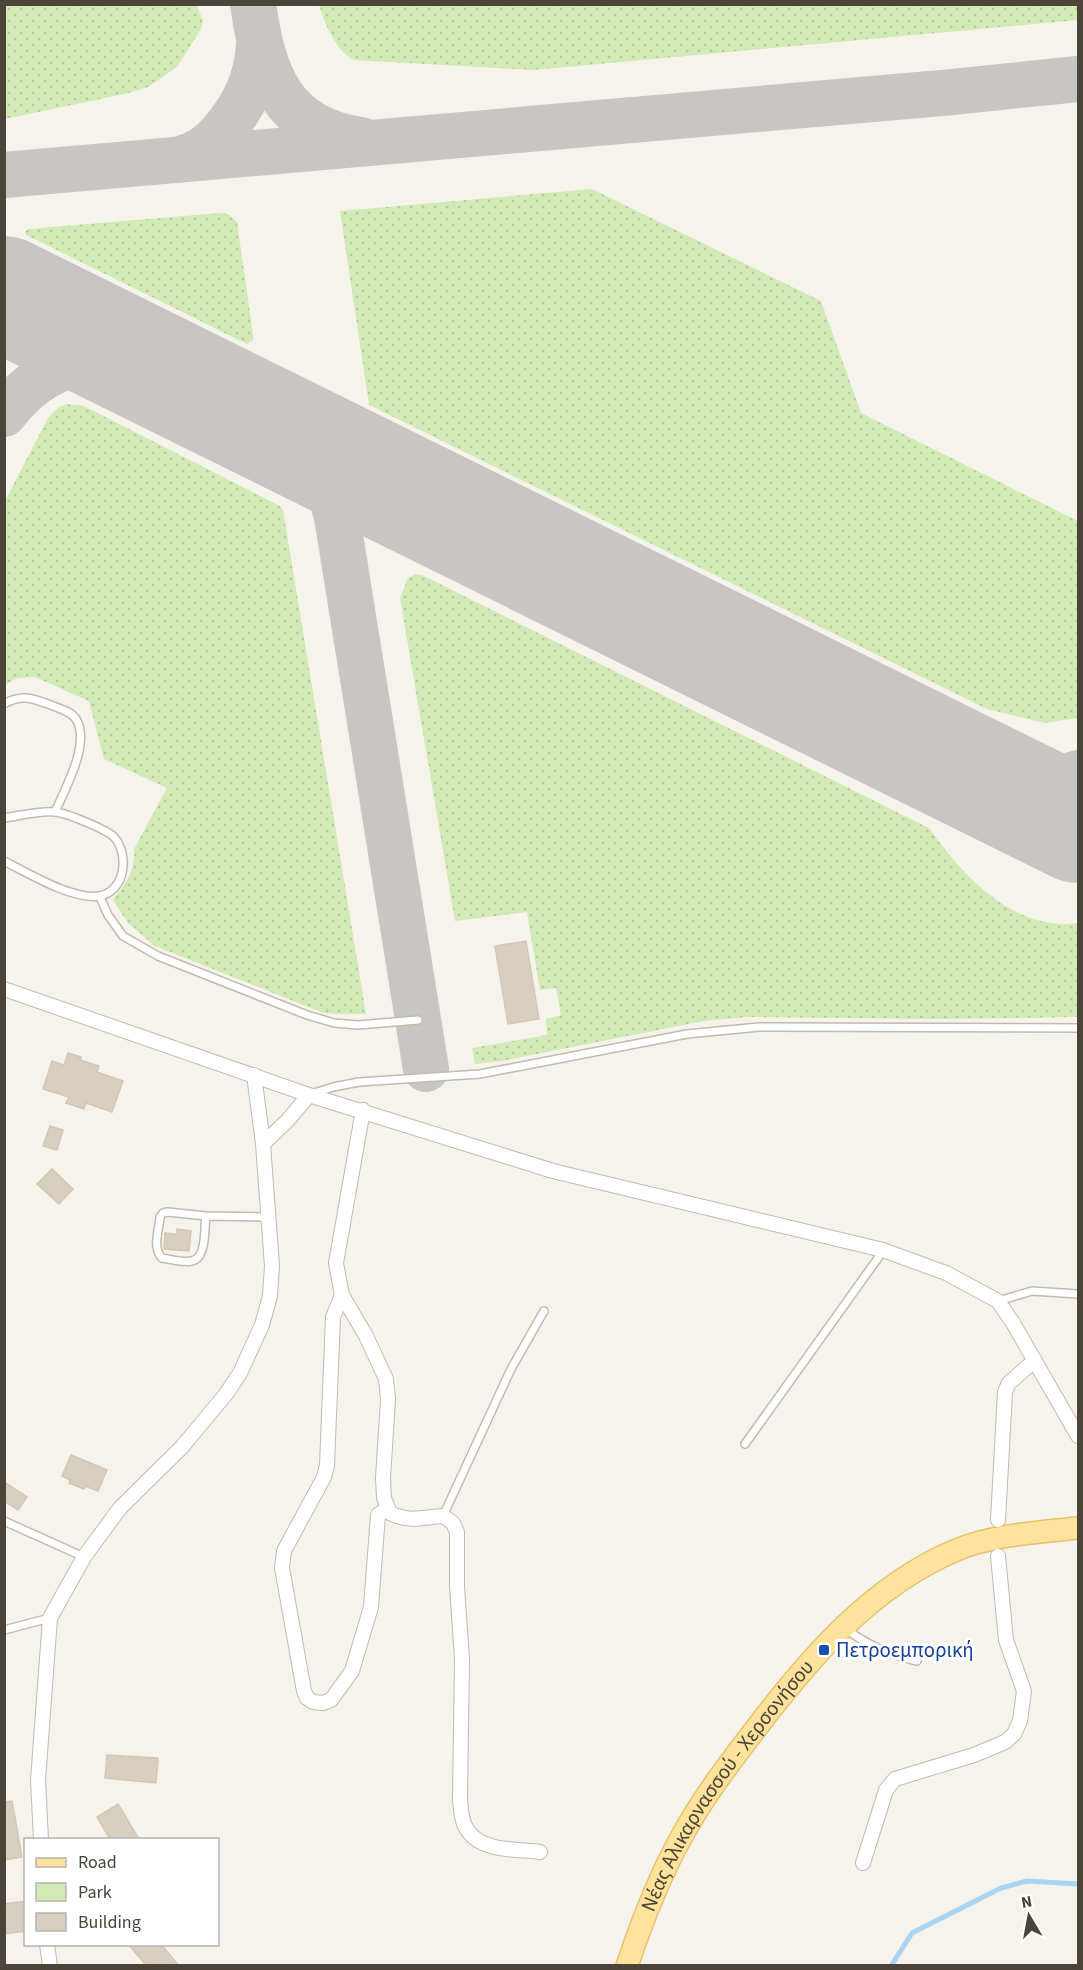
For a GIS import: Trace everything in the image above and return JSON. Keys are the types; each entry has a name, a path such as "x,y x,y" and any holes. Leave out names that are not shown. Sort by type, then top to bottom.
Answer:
{"main road":[{"name":"Νέας Αλικαρνασσού - Χερσονήσου","path":"627,1965 670,1859 699,1808 733,1757 782,1694 844,1627 902,1578 957,1549 985,1542 1078,1528"}],"street":[{"path":"4,989 309,1095 553,1171 883,1250 946,1273 998,1301 1078,1436"},
{"path":"41,1838 38,1780 50,1618 84,1557 120,1508 210,1416 240,1373 262,1325 270,1296 272,1266 263,1144 254,1075"},
{"path":"263,1144 288,1120 309,1095"},
{"path":"363,1110 336,1263 342,1295 370,1343 386,1379 388,1399 383,1478 384,1498 390,1513 401,1519 417,1520 443,1516 453,1523 457,1532 457,1586 462,1659 460,1798 462,1819 467,1831 478,1842 488,1845 540,1852"},
{"path":"342,1295 333,1317 327,1465 324,1477 284,1551 282,1568 304,1691 307,1698 314,1702 323,1703 331,1700 352,1671 370,1607 378,1515 388,1508"},
{"path":"998,1520 1005,1392 1010,1383 1034,1360"},
{"path":"863,1863 886,1790 895,1779 974,1755 1005,1742 1014,1734 1020,1721 1024,1691 1006,1640 998,1556"},
{"path":"47,1946 50,1965"}],"lane":[{"path":"4,704 14,698 31,698 66,711 76,718 80,729 80,750 72,775 55,812"},
{"path":"4,818 55,812 94,825 113,837 123,854 123,873 114,889 100,897 85,896 63,889 4,861"},
{"path":"100,897 108,915 123,936 158,957 307,1015 334,1023 358,1026 418,1020"},
{"path":"309,1095 359,1082 480,1074 687,1034 759,1027 1078,1028"},
{"path":"206,1216 202,1251 199,1257 192,1261 162,1258 158,1254 156,1248 160,1217 163,1213 268,1217"},
{"path":"745,1444 883,1250"},
{"path":"998,1301 1032,1291 1078,1294"},
{"path":"443,1516 511,1369 544,1311"},
{"path":"4,1521 84,1557"},
{"path":"4,1630 50,1618"},
{"path":"844,1627 863,1642 881,1651 917,1661"}],"green space":[{"path":"5,4 197,5 203,21 201,29 177,67 148,87 5,119"},
{"path":"1078,4 1078,20 534,70 353,60 336,43 319,5"},
{"path":"592,189 821,301 861,413 1078,521 1078,718 1044,723 987,709 369,405 340,211"},
{"path":"228,214 237,222 253,334 253,340 247,344 26,235 25,232 28,229"},
{"path":"66,404 84,406 280,506 283,510 366,1014 321,1012 155,946 128,923 113,900 129,877 134,849 167,788 104,759 89,701 35,677 17,678 5,685 5,501 48,418"},
{"path":"415,574 422,575 929,828 974,882 1012,910 1032,919 1055,923 1078,923 1078,1017 941,1019 747,1017 704,1021 502,1061 475,1064 472,1048 547,1035 546,1019 561,1015 556,988 540,990 527,912 455,921 400,598 408,578"}],"building":[{"path":"526,941 539,1019 508,1024 495,946"},
{"path":"68,1053 81,1057 80,1060 99,1066 97,1072 123,1081 112,1112 86,1103 84,1109 66,1103 69,1097 43,1089 52,1061 64,1065"},
{"path":"50,1126 63,1130 57,1150 43,1146"},
{"path":"52,1169 73,1189 59,1204 37,1184"},
{"path":"177,1229 191,1231 189,1251 164,1249 165,1233 177,1234"},
{"path":"71,1455 107,1470 98,1491 69,1483 70,1480 62,1476"},
{"path":"4,1482 27,1497 18,1510 4,1501"},
{"path":"107,1755 158,1758 156,1783 105,1778"},
{"path":"12,1801 22,1857 4,1860 4,1802"},
{"path":"118,1804 138,1838 109,1838 97,1817"},
{"path":"24,1901 24,1931 4,1934 4,1904"},
{"path":"130,1946 163,1946 178,1965 146,1965"}],"waterway":[{"path":"891,1966 912,1933 1001,1888 1027,1881 1078,1884"}],"taxiway":[{"path":"253,4 257,29 270,75 294,111 312,124 334,134 361,140"},
{"path":"180,159 193,155 209,145 237,112 256,69 259,44"},
{"path":"4,175 953,92 1078,79"},
{"path":"4,414 36,382 53,372 70,366 108,363 152,367"},
{"path":"276,428 316,460 326,480 337,517 426,1069"},
{"path":"992,782 1036,782 1078,773"}],"runway":[{"path":"4,294 1078,825"}],"place":[{"name":"Πετροεμπορική","path":"824,1650"}]}
